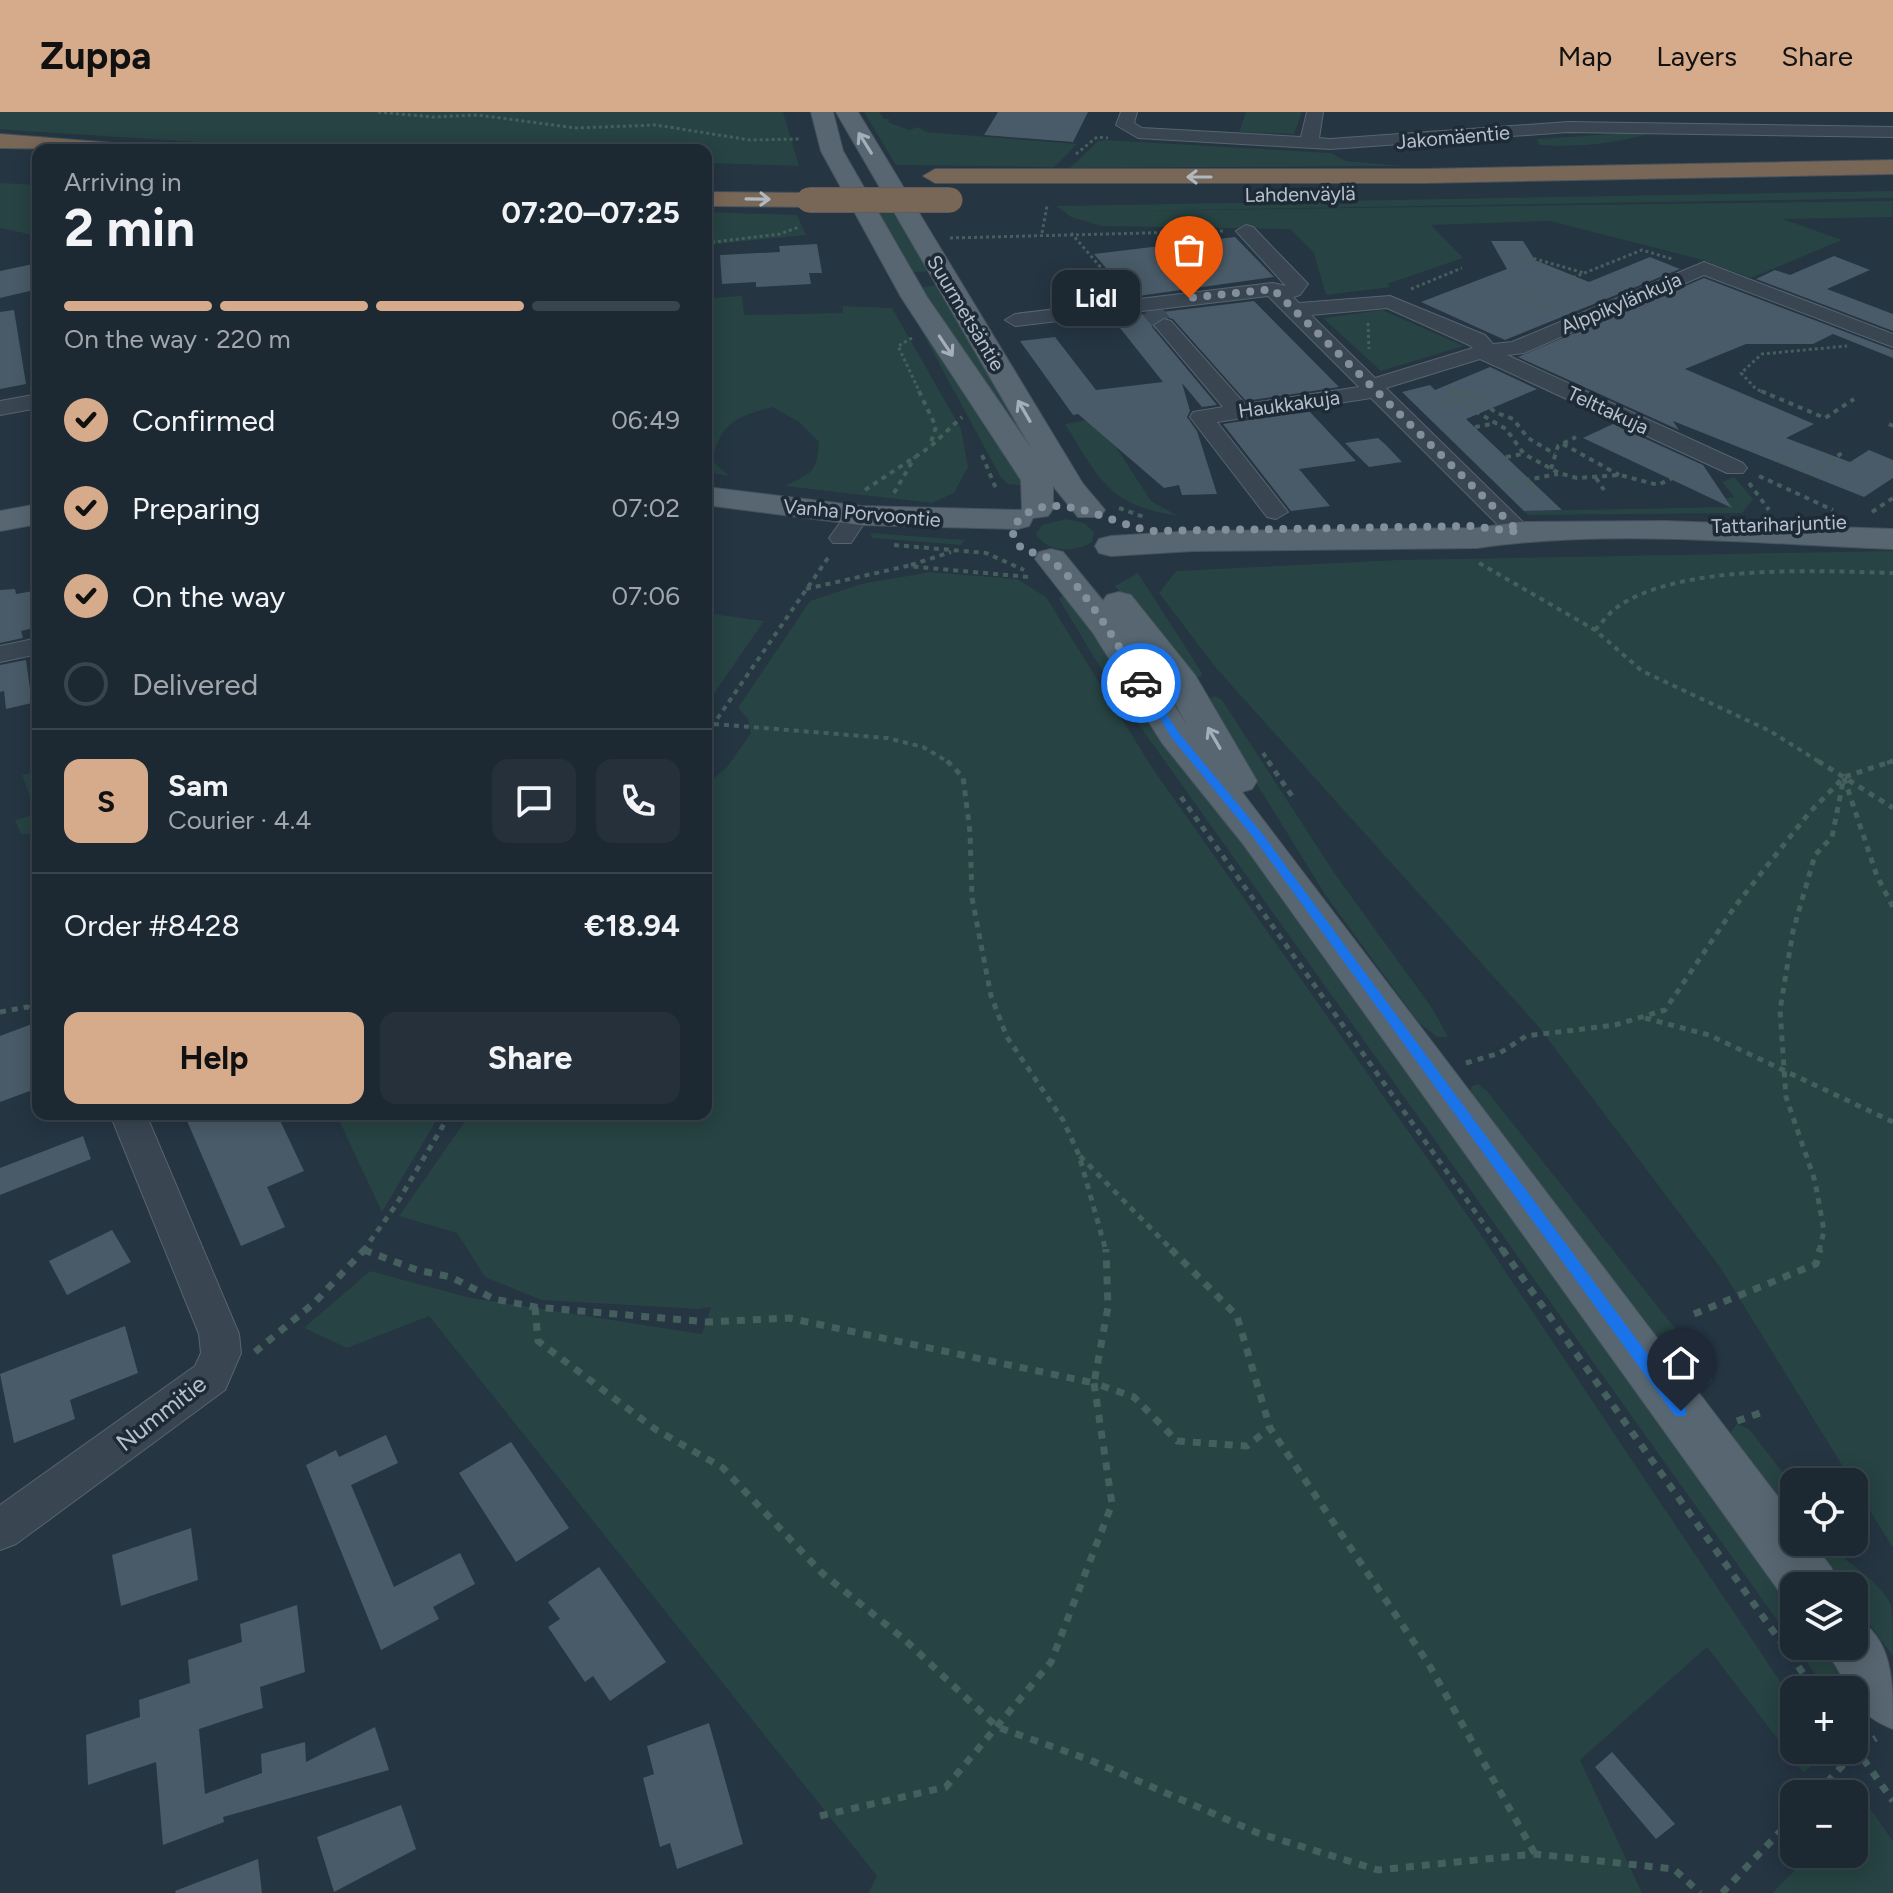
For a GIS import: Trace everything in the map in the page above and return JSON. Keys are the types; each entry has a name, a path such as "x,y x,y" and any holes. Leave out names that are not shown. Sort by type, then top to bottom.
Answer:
{"highway":[{"path":"0,141 38,144"},
{"name":"Lahdenväylä","path":"812,175 1424,176 1893,167"},
{"name":"Lahdenväylä","path":"712,199 950,200 1893,184"}],"main road":[{"name":"Suurmetsäntie","path":"822,112 832,151 914,297 1037,480 1023,523"},
{"name":"Suurmetsäntie","path":"847,112 1077,500 1105,528 1099,578 1177,675 1237,778 1257,835"},
{"name":"Vanha Porvoontie","path":"712,497 866,516 1023,523"},
{"name":"Vanha Porvoontie","path":"712,497 764,513 847,531 1023,523"},
{"path":"0,508 32,502"},
{"path":"1057,506 1105,528 1042,569 1024,550 1023,523 1057,506"},
{"path":"0,521 32,515"},
{"name":"Tattariharjuntie","path":"1665,531 1742,523 1882,518"},
{"name":"Tattariharjuntie","path":"1105,528 1152,531 1470,526 1519,532 1665,531 1750,537 1893,539"},
{"name":"Tattariharjuntie","path":"1105,528 1193,541 1477,538 1519,532"},
{"name":"Suurmetsäntie","path":"1042,569 1108,629 1175,735 1257,835 1800,1572"},
{"path":"1864,1660 1893,1699"}],"street":[{"name":"Jakomäentie","path":"1129,112 1125,125 1138,133 1310,144 1411,141 1557,128 1893,132"},
{"path":"1310,144 1310,126 1315,112"},
{"path":"1246,231 1298,284 1293,291 1278,294"},
{"name":"Alppikylänkuja","path":"1374,388 1482,352 1516,348 1704,268 1883,337"},
{"path":"1015,320 1148,311 1253,289 1273,289 1519,532"},
{"path":"1295,310 1383,309"},
{"name":"Telttakuja","path":"1383,309 1481,342 1484,347 1482,352 1735,468"},
{"path":"1148,311 1239,411"},
{"name":"Haukkakuja","path":"1276,512 1201,417 1374,388"},
{"path":"0,408 32,402"},
{"path":"0,654 32,647"},
{"name":"Nummitie","path":"0,1530 210,1378 221,1353 219,1334 130,1120"}],"path":[{"path":"378,112 433,117 478,115 576,128 656,125 750,140 801,139"},
{"path":"1042,233 1047,206"},
{"path":"712,242 780,234 802,225"},
{"path":"937,238 1042,233 1246,231"},
{"path":"1071,233 1148,311"},
{"path":"1577,321 1522,298 1642,250 1704,268"},
{"path":"1522,255 1585,273"},
{"path":"1369,355 1368,323 1396,295 1462,268"},
{"path":"916,336 898,346 936,427 930,447"},
{"path":"1854,399 1825,418 1756,389 1741,373 1745,365 1772,350 1840,349 1883,337"},
{"path":"1444,382 1506,430 1524,454 1551,469 1577,478 1620,475"},
{"path":"1451,389 1466,391 1497,413 1513,419 1534,444 1555,454"},
{"path":"1449,403 1464,400"},
{"path":"857,493 930,447 962,416"},
{"path":"1475,427 1498,423"},
{"path":"1506,430 1522,428"},
{"path":"1551,469 1555,454 1563,444 1576,437"},
{"path":"1563,444 1620,475 1658,487 1688,470"},
{"path":"1786,462 1814,474 1832,464 1843,452"},
{"path":"1506,457 1524,454"},
{"path":"893,495 915,456"},
{"path":"1735,468 1839,513"},
{"path":"1735,468 1746,475 1772,514"},
{"path":"1492,486 1559,473"},
{"path":"1596,477 1604,490"},
{"path":"1528,481 1535,492"},
{"path":"1882,518 1893,498"},
{"path":"1105,528 1149,519 1152,531"},
{"path":"804,590 907,566 956,550"},
{"path":"972,551 1042,569"},
{"path":"1474,560 1595,630 1642,671 1770,731 1893,808"},
{"path":"907,566 1042,569"},
{"path":"1595,630 1604,615 1620,605 1661,587 1691,581 1735,575 1893,573"},
{"path":"712,727 813,579"},
{"path":"714,724 887,738 923,747 950,763 963,777 970,832 972,898 991,996 1007,1037 1063,1120 1079,1155 1108,1256 1108,1307 1094,1383 1112,1504 1051,1662 946,1787 820,1816"},
{"path":"1500,1053 1526,1036 1615,1025 1665,1010 1736,905 1809,813 1844,777 1893,761"},
{"path":"1844,777 1862,820 1866,851 1893,907"},
{"path":"1694,1314 1816,1264 1824,1231 1815,1181 1786,1097 1780,1010 1793,931 1815,855 1832,837 1844,777"},
{"path":"1172,784 1805,1676"},
{"path":"0,1012 27,1007 32,1010"},
{"path":"1641,1017 1686,1024 1893,1122"},
{"path":"245,1360 316,1301 364,1250 395,1207 446,1120"},
{"path":"1079,1155 1237,1316 1270,1428 1428,1663 1535,1854"},
{"path":"364,1250 417,1270 451,1277 494,1299 535,1307 708,1322 789,1318 1094,1383 1134,1397 1177,1441 1247,1446 1270,1428"},
{"path":"535,1307 538,1341 655,1429 723,1468 822,1573 904,1639 997,1727 1090,1760 1258,1833 1378,1870 1535,1854 1674,1869 1700,1893"},
{"path":"1828,1780 1842,1764"},
{"path":"1867,1764 1893,1801"},
{"path":"1722,1893 1780,1832"}],"green space":[{"path":"0,112 783,112 799,166 712,163 712,144 233,144 0,129"},
{"path":"864,112 879,112 884,119 890,119 888,122 909,130 918,127 926,132 1077,144 1054,167 896,165"},
{"path":"1246,112 1302,112 1294,134 1239,132"},
{"path":"1658,131 1584,145 1540,145 1537,139"},
{"path":"1098,141 1331,153 1346,161 1404,166 1070,168"},
{"path":"0,183 32,185 32,235 0,228"},
{"path":"1893,191 1893,198 1125,211 1893,201 1892,217 1783,219 1842,240 1751,278 1703,260 1550,221 1431,225 1463,258 1387,284 1391,287 1326,295 1314,253 1290,229 1101,226 1071,217 1056,206"},
{"path":"872,209 898,209 936,271 913,272 894,238"},
{"path":"712,212 797,215 806,235 712,244"},
{"path":"942,284 1017,414 1049,484 919,288"},
{"path":"742,296 744,315 843,313 843,306 892,308 961,429 968,467 954,493 932,503 785,486 811,470 817,460 819,442 799,422 772,407 732,423 712,460 712,298"},
{"path":"907,304 1027,486 1007,484 1000,476"},
{"path":"1382,310 1464,346 1381,371 1323,318"},
{"path":"1097,418 1151,501 1178,516 1136,505 1108,487 1098,475 1065,424"},
{"path":"712,460 729,476 712,473"},
{"path":"1734,477 1753,499 1742,513 1528,515 1524,511 1731,507 1726,498 1734,497 1722,482"},
{"path":"1066,519 1084,523 1094,532 1092,542 1078,548 1054,548 1036,534 1042,525"},
{"path":"870,533 965,540 961,545 872,538"},
{"path":"1893,551 1893,1548 1868,1507 1868,1468 1844,1468 1720,1267 1538,1026 1216,668 1159,593 1176,571 1398,560"},
{"path":"931,572 1017,579 1046,597 1153,769 1475,1226 1780,1681 1780,1742 1707,1647 1580,1760 1642,1893 868,1893 877,1876 429,1316 347,1348 304,1328 370,1271 471,1298 702,1334 711,1307 698,1309 541,1300 485,1277 457,1233 399,1216 466,1120 712,1120 712,780 727,767 751,733 748,719 738,708 810,601 861,584"},
{"path":"1138,573 1202,673 1200,677 1191,678 1115,586"},
{"path":"1067,590 1780,1582 1780,1624 1112,687 1059,599"},
{"path":"712,614 764,621 712,696"},
{"path":"1215,696 1222,700 1335,874 1432,1008 1448,1037 1437,1037 1419,1023 1326,896 1205,700"},
{"path":"32,772 32,801 22,775"},
{"path":"32,815 32,834 21,834 15,820"},
{"path":"1478,1084 1487,1091 1712,1375 1712,1381 1706,1386 1694,1388 1470,1092 1472,1086"},
{"path":"339,1120 436,1120 382,1212"},
{"path":"1737,1424 1749,1429 1780,1469 1780,1503 1736,1444 1731,1432"},
{"path":"1819,1556 1842,1556 1861,1572 1831,1572"},
{"path":"1868,1577 1891,1605 1893,1656 1868,1622"},
{"path":"1805,1660 1836,1660 1847,1676 1817,1676"},
{"path":"1797,1764 1815,1764 1803,1772"},
{"path":"1868,1806 1893,1841 1893,1893 1772,1893 1797,1868 1868,1868"}],"building":[{"path":"998,112 1088,112 1073,142 984,135"},
{"path":"1235,237 1274,277 1131,297 1094,254"},
{"path":"1491,241 1523,241 1535,260 1589,282 1650,257 1680,269 1505,340 1421,302 1507,269"},
{"path":"817,244 822,273 809,273 811,284 756,287 756,282 722,284 720,255 780,252 779,246"},
{"path":"1834,256 1870,270 1827,289 1893,314 1893,331 1756,279 1775,270 1790,275"},
{"path":"32,264 32,290 0,298 0,271"},
{"path":"1704,278 1893,350 1893,358 1833,334 1813,344 1746,344 1685,369 1814,424 1786,438 1850,462 1869,450 1893,460 1893,478 1864,497 1673,421 1679,430 1518,357"},
{"path":"1254,301 1339,387 1246,401 1173,319 1162,316 1152,322 1152,327 1217,405 1202,407 1182,383 1190,411 1187,417 1197,431 1217,494 1182,495 1179,485 1164,488 1078,414 1073,415 1020,341 1055,337 1096,390 1163,382 1112,318"},
{"path":"14,310 26,384 0,389 0,312"},
{"path":"1490,367 1537,389 1466,419 1562,510 1524,511 1402,392 1430,385 1435,390"},
{"path":"1309,411 1356,461 1299,469 1330,506 1291,511 1223,424"},
{"path":"1613,424 1703,465 1732,508 1583,438"},
{"path":"1378,438 1402,462 1369,467 1345,443"},
{"path":"15,589 16,594 32,591 32,628 21,631 23,638 0,643 0,590"},
{"path":"26,660 32,703 6,709 4,691 0,692 0,665"},
{"path":"32,1024 32,1090 0,1102 0,1036"},
{"path":"187,1120 280,1120 304,1171 267,1187 285,1227 241,1246"},
{"path":"83,1136 91,1159 0,1195 0,1168"},
{"path":"112,1230 131,1262 67,1295 49,1261"},
{"path":"125,1326 138,1373 70,1400 75,1419 14,1443 0,1374"},
{"path":"386,1435 398,1463 351,1485 394,1587 460,1553 475,1584 433,1607 439,1619 381,1650 306,1465 336,1450 339,1457"},
{"path":"511,1442 569,1528 516,1562 459,1473"},
{"path":"191,1528 198,1580 121,1606 112,1555"},
{"path":"599,1567 666,1662 610,1701 593,1676 585,1682 548,1627 560,1619 548,1602"},
{"path":"297,1605 305,1672 260,1687 263,1708 199,1729 205,1794 262,1773 261,1754 305,1742 306,1762 375,1727 389,1770 223,1817 224,1822 163,1845 156,1762 88,1785 86,1735 140,1717 139,1700 190,1683 188,1660 242,1642 240,1624"},
{"path":"709,1723 743,1844 677,1869 670,1843 660,1847 643,1778 654,1774 647,1746"},
{"path":"1612,1752 1675,1824 1656,1839 1595,1767"},
{"path":"401,1805 416,1849 334,1892 317,1837"},
{"path":"258,1859 262,1893 175,1891"}],"tunnel":[{"path":"1150,309 1164,325"}],"way so far":[{"path":"1141,683 1108,629 1051,559 1036,556 1014,541 1012,529 1026,513 1057,506 1073,507 1089,510 1110,522 1152,531 1470,526 1519,532 1273,289 1189,298"}],"place":[{"name":"Lidl","path":"1189,298"}],"route":[{"path":"1141,683 1175,735 1210,782 1257,835 1681,1411"}]}
